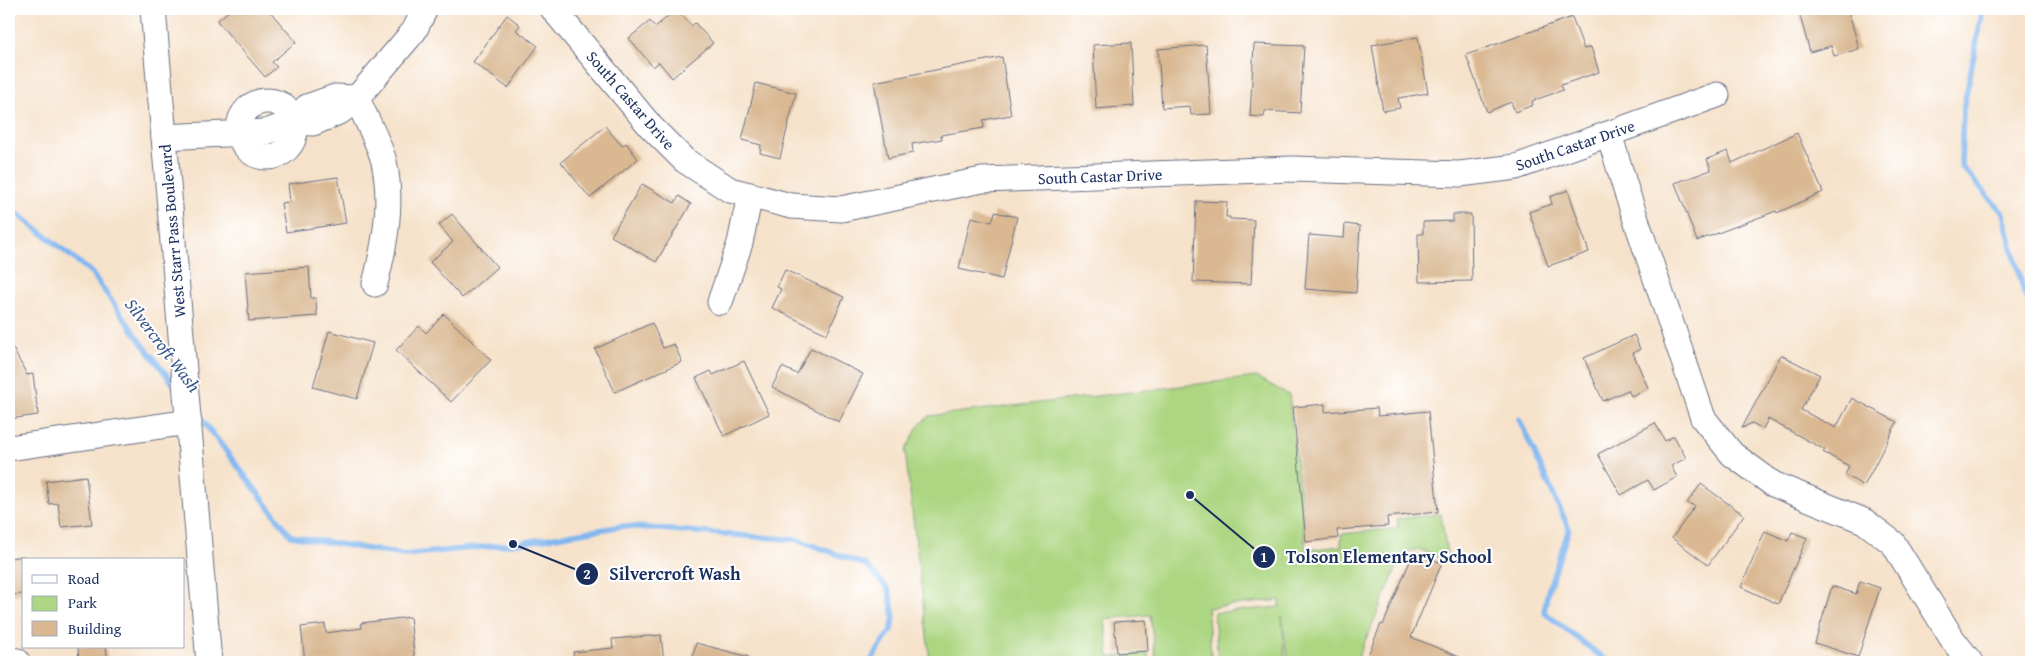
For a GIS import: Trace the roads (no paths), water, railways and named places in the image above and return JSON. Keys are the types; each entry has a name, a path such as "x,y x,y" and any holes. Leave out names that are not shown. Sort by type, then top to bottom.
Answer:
{"street":[{"name":"West Starr Pass Boulevard","path":"154,9 210,662"},
{"path":"164,137 266,132 294,122 313,123 341,111 357,98 414,31 425,9"},
{"name":"South Castar Drive","path":"553,9 651,127 684,160 730,190 791,206 841,209 982,180 1292,169 1460,174 1516,167 1717,95"},
{"path":"357,98 384,161 389,203 382,256 375,284"},
{"path":"1609,134 1703,418 1732,454 1772,484 1864,521 1893,543 1956,651 1970,662"},
{"path":"720,302 740,243 750,196"},
{"path":"9,448 190,422"}],"waterway":[{"path":"1983,9 1963,110 1961,166 2003,213 2024,292 2031,306"},
{"name":"Silvercroft Wash","path":"9,207 91,272 176,387"},
{"name":"Silvercroft Wash","path":"196,412 291,536 404,555 513,544 623,526 798,540 866,565 889,590 894,618 891,630 870,662"},
{"path":"1519,419 1569,529 1548,591 1544,612 1603,658 1612,662"}],"place":[{"name":"Tolson Elementary School","path":"1190,495"},
{"name":"Silvercroft Wash","path":"513,544"}]}
